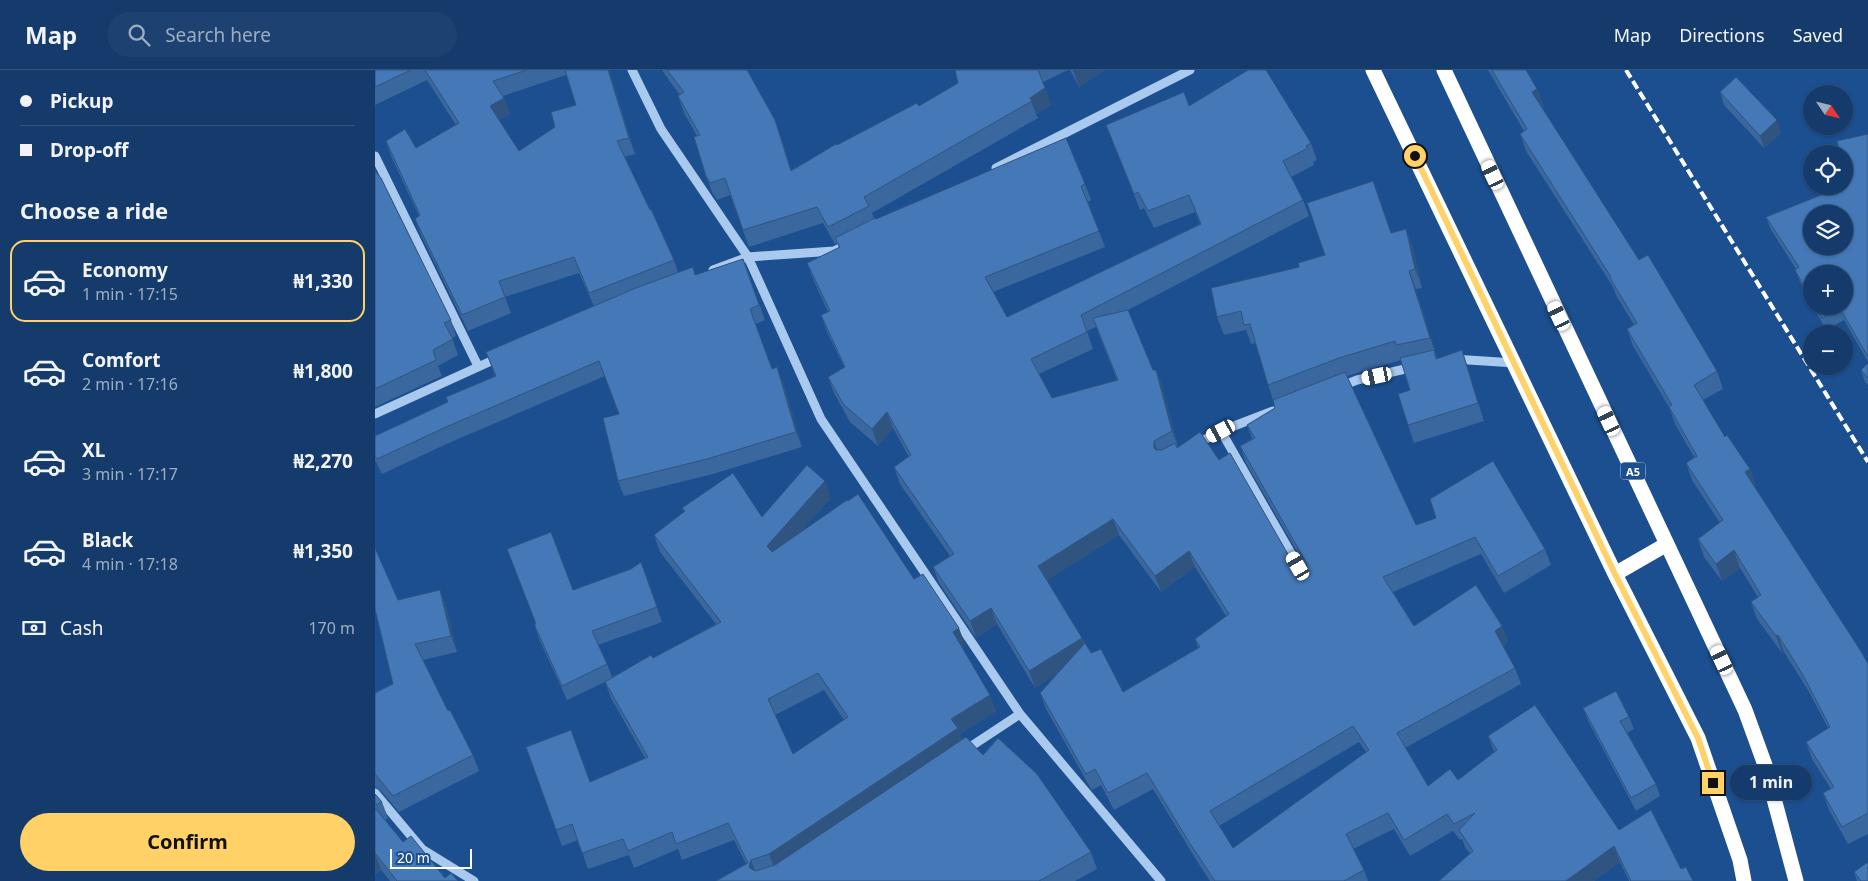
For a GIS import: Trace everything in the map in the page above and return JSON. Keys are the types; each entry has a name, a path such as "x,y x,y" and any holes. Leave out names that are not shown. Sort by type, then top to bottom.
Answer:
{"highway":[{"path":"1373,70 1615,574 1698,738 1740,860 1744,881"},
{"name":"A5","path":"1444,70 1745,710 1765,765 1796,881"},
{"path":"1615,574 1667,544"}],"street":[{"path":"632,70 661,129 748,257 821,419 1020,714 1161,881"},
{"path":"985,174 1190,70"},
{"path":"375,156 478,366"},
{"path":"703,274 748,257 834,251 852,242"},
{"path":"375,414 505,354"},
{"path":"1445,361 1455,358 1515,364"},
{"path":"1330,390 1357,380 1425,365"},
{"path":"1189,448 1221,431 1284,407"},
{"path":"1221,431 1308,583"},
{"path":"955,757 1020,714"},
{"path":"375,793 422,849 474,881"}],"building":[{"path":"375,70 411,70 375,87"},
{"path":"425,70 527,70 493,81 504,98 490,106 519,151 555,127 551,112 576,105 565,70 608,70 629,138 617,141 674,260 589,293 574,257 499,281 505,297 462,315 415,219 420,215 386,141 405,129 416,148 459,123"},
{"path":"667,70 747,70 775,120 791,171 836,144 917,103 919,106 958,83 955,70 1038,70 1045,88 1030,98 1032,101 864,197 869,206 828,227 817,207 743,230 725,178 710,183 706,176 694,137 700,135 678,96 684,92"},
{"path":"1248,70 1266,70 1311,143 1306,146 1308,148 1283,161 1303,200 1081,315 1087,332 1031,359 1052,398 1118,380 1093,318 1128,310 1153,370 1156,370 1172,431 1154,441 1154,448 1162,450 1175,443 1177,448 1200,432 1219,460 1230,453 1297,570 1302,573 1307,570 1307,564 1240,446 1255,438 1247,425 1275,408 1273,400 1345,372 1416,525 1436,518 1430,499 1493,461 1545,549 1498,576 1475,537 1383,577 1414,626 1476,585 1502,626 1495,631 1515,668 1397,733 1428,786 1450,769 1458,780 1497,750 1488,736 1535,705 1619,830 1651,810 1681,869 1686,867 1693,881 1631,881 1614,846 1566,881 1439,881 1473,851 1459,830 1475,813 1454,824 1447,814 1404,840 1388,813 1346,834 1364,870 1344,881 1215,881 1147,773 1108,793 1095,769 1086,774 1040,693 1085,643 1091,653 1101,649 1123,692 1200,647 1195,639 1229,614 1189,551 1155,576 1113,519 1038,566 1082,638 1029,671 991,608 970,621 933,567 954,554 894,467 911,455 887,412 872,429 844,405 828,377 845,367 821,315 830,311 807,263 840,247 835,238 875,218 1066,138 1085,184 1081,186 1099,231 985,277 1007,317 1201,224 1189,195 1148,211 1138,192 1134,194 1106,125 1184,92 1189,106","holes":["1353,726 1369,750 1233,848 1210,811"]},
{"path":"1492,70 1526,70 1537,89 1532,92 1639,260 1648,255 1717,371 1694,385 1725,437 1727,435 1750,469 1745,472 1868,664 1868,813 1842,827 1823,793 1834,787 1806,742 1830,727 1803,675 1778,635 1776,636 1751,602 1761,595 1734,550 1716,564 1698,539 1723,520 1686,463 1697,456 1669,407 1672,405 1627,329 1637,323 1611,277 1520,134 1527,129"},
{"path":"1736,77 1777,120 1760,136 1720,92"},
{"path":"1868,134 1868,357 1853,331 1853,325 1850,325 1844,315 1853,315 1853,265 1803,265 1803,284 1795,270 1799,267 1766,217 1821,195 1853,195 1853,145 1838,145 1837,141"},
{"path":"375,171 381,178 451,320 444,323 453,339 433,350 436,360 375,389"},
{"path":"1373,181 1391,233 1406,229 1415,269 1409,271 1430,338 1396,345 1395,341 1339,358 1268,385 1250,324 1244,325 1241,311 1217,317 1211,288 1299,267 1298,263 1325,255 1307,203"},
{"path":"743,259 759,305 750,309 772,369 777,367 796,432 707,459 618,481 603,418 619,414 599,361 377,459 375,456 375,436 448,402 446,397 496,376 486,352 636,288 693,267 695,275"},
{"path":"1434,350 1436,359 1462,350 1478,403 1408,425 1398,394 1410,390 1400,358"},
{"path":"1868,363 1868,378 1861,370"},
{"path":"807,465 825,481 767,546 772,552 858,494 914,579 923,574 959,628 953,632 990,695 951,719 958,728 769,854 751,860 749,867 756,871 775,865 966,737 983,755 998,738 1037,774 1091,852 1039,881 716,881 748,863 728,823 676,844 672,832 628,851 623,839 582,853 572,824 556,830 526,747 571,730 590,782 648,757 605,682 651,655 653,658 721,622 654,535 685,511 682,508 733,473 762,517","holes":["818,673 848,717 793,754 768,699"]},
{"path":"551,532 573,590 631,569 641,562 657,607 592,631 607,664 562,686 534,624 536,624 507,549"},
{"path":"375,548 398,600 440,590 451,636 415,644 448,711 450,710 473,755 393,796 375,774 375,693 393,684 375,609"},
{"path":"1616,691 1629,717 1620,721 1656,784 1631,798 1583,708"},
{"path":"375,794 382,802 375,805"},
{"path":"375,808 403,842 411,836 445,878 451,873 458,881 397,881 375,853"},
{"path":"1868,862 1868,881 1861,881 1854,872"}],"railway":[{"path":"1626,70 1868,462"}],"route":[{"path":"1415,156 1615,574 1698,738 1713,783"}]}
